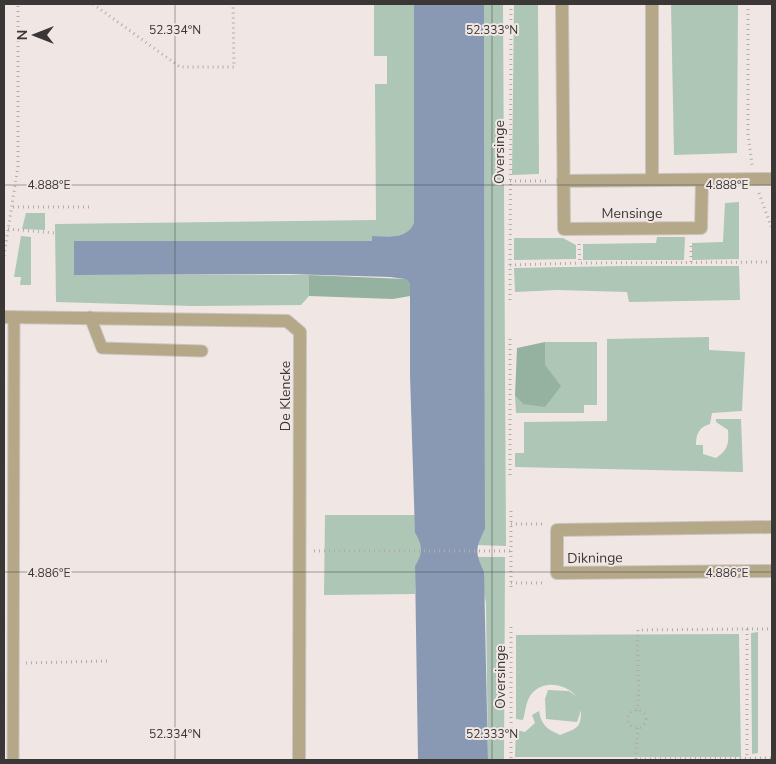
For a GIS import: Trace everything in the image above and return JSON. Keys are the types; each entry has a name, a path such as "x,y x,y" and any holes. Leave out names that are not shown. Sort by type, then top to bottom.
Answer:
{"street":[{"path":"562,4 564,229 579,229"},
{"path":"652,4 652,180"},
{"path":"563,181 772,179"},
{"name":"Mensinge","path":"579,229 701,228 702,180"},
{"name":"De Klencke","path":"9,317 287,321 300,332 299,760"},
{"name":"Dikninge","path":"772,527 557,530 557,573 772,571"}],"lane":[{"path":"9,317 13,760"},
{"path":"90,317 102,348 202,351"}],"path":[{"path":"4,256 18,166 18,4"},
{"path":"93,4 180,67 234,67 233,4"},
{"name":"Oversinge","path":"510,300 511,4"},
{"path":"748,4 748,134 753,179 772,229"},
{"path":"510,181 563,181"},
{"path":"13,207 91,207"},
{"path":"8,229 55,233"},
{"path":"579,229 580,263"},
{"path":"510,265 772,262"},
{"path":"510,339 510,475"},
{"path":"511,511 511,591"},
{"path":"511,524 546,524 557,530"},
{"path":"300,551 511,551"},
{"path":"511,583 549,583 557,573"},
{"name":"Oversinge","path":"511,627 511,758"},
{"path":"637,711 640,674 637,646 638,630 772,630"},
{"path":"747,630 747,757"},
{"path":"13,663 106,661"},
{"path":"637,711 643,713 646,718 645,724 638,728 632,727 628,720 630,714 637,711"},
{"path":"638,728 636,759 772,758"}],"green space":[{"path":"374,4 414,4 414,223 411,228 402,235 372,236 372,241 74,241 75,275 309,275 309,296 301,305 192,306 56,302 55,224 376,220 375,84 387,84 387,56 374,56"},
{"path":"484,4 503,4 506,546 476,545 485,529"},
{"path":"514,4 538,4 539,174 512,175"},
{"path":"671,4 738,4 737,153 674,155"},
{"path":"739,202 739,259 692,260 692,243 723,242 725,203"},
{"path":"26,213 45,213 45,230 22,229"},
{"path":"21,236 31,237 31,285 20,285 21,277 14,277"},
{"path":"657,237 685,237 684,260 583,260 583,244 656,243"},
{"path":"514,238 563,238 576,245 576,259 514,260"},
{"path":"739,266 740,300 629,302 627,292 557,290 515,292 514,268"},
{"path":"309,275 405,279 410,284 410,296 393,299 309,296"},
{"path":"709,337 709,350 745,352 742,411 712,413 710,424 703,427 699,432 696,445 703,445 703,454 716,458 723,452 728,443 728,430 716,422 716,419 741,419 743,472 515,467 515,453 524,453 524,422 607,421 607,339"},
{"path":"545,342 597,342 597,405 584,405 584,413 516,413 515,396 523,404 545,365"},
{"path":"545,342 545,365 561,386 545,407 523,404 515,396 517,348"},
{"path":"325,515 416,515 415,533 422,544 421,557 415,566 415,594 324,595"},
{"path":"477,557 505,557 504,760 488,760 486,603"},
{"path":"758,632 758,753 752,754 751,633"},
{"path":"739,634 741,757 515,757 516,730 525,732 535,723 532,715 539,711 541,720 546,726 560,735 577,727 580,721 581,710 577,722 546,719 545,699 548,690 569,691 576,696 566,688 546,685 540,687 530,696 523,720 516,719 516,635"}],"water":[{"path":"414,4 484,4 485,529 477,550 484,572 488,760 418,760 415,566 421,550 420,542 415,533 410,375 410,284 405,279 390,277 289,274 74,275 74,241 372,241 372,236 396,236 406,232 414,223"}]}
